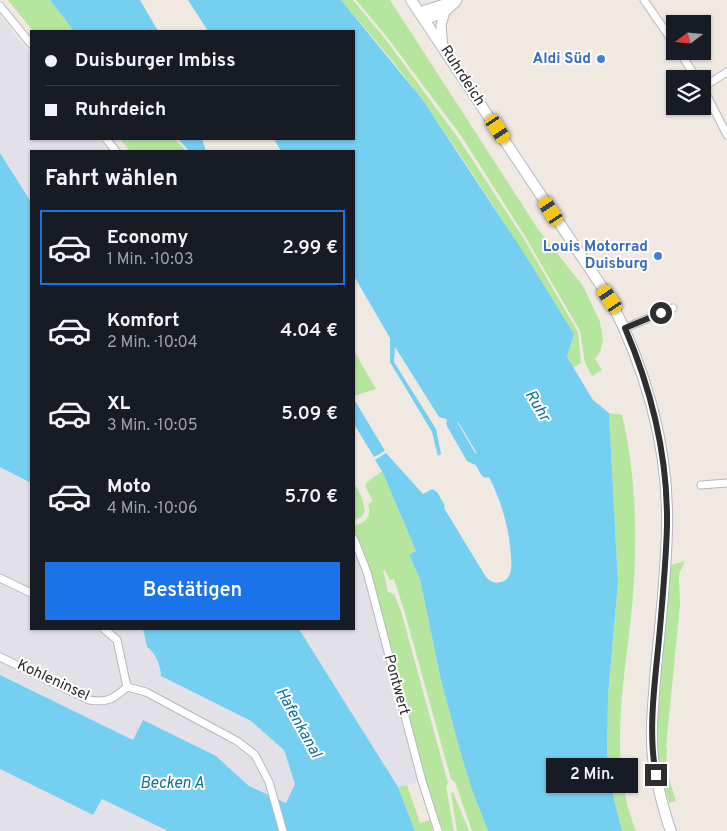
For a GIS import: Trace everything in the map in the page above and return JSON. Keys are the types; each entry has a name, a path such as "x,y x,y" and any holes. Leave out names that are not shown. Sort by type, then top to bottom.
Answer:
{"main road":[{"name":"Ruhrdeich","path":"411,0 610,299 634,351 653,409 660,441 665,482 667,526 652,736 658,786 671,831"}],"street":[{"path":"422,16 458,0"},
{"path":"444,48 441,25 445,12 458,0"},
{"path":"644,0 666,32"},
{"path":"0,6 30,43"},
{"path":"422,16 445,12"},
{"path":"711,82 727,72"},
{"path":"711,103 727,135"},
{"path":"107,140 115,150"},
{"path":"625,328 672,308"},
{"path":"701,485 727,483"},
{"name":"Pontwert","path":"355,542 366,572 422,781 438,831"},
{"path":"0,578 30,593"},
{"path":"105,630 118,640 127,686 146,692 237,741 255,755 264,770 272,792 282,831"},
{"name":"Kohleninsel","path":"0,657 89,700 102,702 118,694 127,686"}],"shaded area":[{"path":"0,16 30,54 30,140 100,140 108,150 30,150 30,200 0,153"},
{"path":"0,467 30,482 30,630 143,630 147,647 153,651 161,676 251,721 284,750 295,784 286,803 249,786 216,756 143,721 133,740 0,675"},
{"path":"355,552 363,573 418,782 398,787 300,630 355,630"},
{"path":"0,769 93,815 102,799 168,831 0,831"}],"green space":[{"path":"8,0 50,0 73,30 32,30"},
{"path":"341,0 353,0 386,40 458,138 524,239 578,332 581,363 573,368 567,357 574,334 443,129 383,50"},
{"path":"356,0 390,0 538,229 583,286 600,322 603,340 600,352 595,359 602,370 592,376 585,363 580,331 526,238 462,137 387,37"},
{"path":"121,140 176,140 185,150 129,150"},
{"path":"355,353 376,389 355,396"},
{"path":"609,413 622,415 630,456 634,498 634,582 621,708 620,739 621,770 627,801 636,831 622,831 613,795 607,757 608,695 618,583"},
{"path":"382,471 416,551 409,555 420,579 440,676 472,790 488,831 472,831 455,782 451,779 404,610 394,579 390,580 385,570 383,571 388,592 394,594 401,611 448,783 446,786 454,831 443,831 425,780 370,571 355,533 355,526 369,515 368,504 373,501 366,488 366,483"},
{"path":"355,486 362,498 365,511 362,517 355,520"},
{"path":"685,561 679,574 680,604 666,748 666,770 676,801 669,803 664,783 662,783 658,754 658,709 671,565"},
{"path":"407,785 420,823 430,820 433,831 415,831 398,787"},
{"path":"453,792 469,831 457,831 451,793"}],"water":[{"path":"50,0 140,0 157,30 73,30"},
{"name":"Ruhr","path":"188,0 341,0 422,99 522,250 574,334 567,357 593,400 609,413 618,583 608,695 607,757 613,795 622,831 488,831 472,790 440,676 420,579 409,555 416,551 382,471 375,460 386,453 423,494 432,489 437,492 445,506 444,508 486,577 498,583 507,579 511,569 509,538 500,503 486,470 458,422 439,417 395,347 394,362 436,429 441,454 438,456 432,432 390,362 390,338 355,278 355,150 280,150 275,140 355,140 355,30 207,30"},
{"path":"179,140 202,140 206,150 188,150"},
{"path":"0,153 30,200 30,482 0,467"},
{"path":"355,401 385,451 374,457 355,426"},
{"path":"143,630 300,630 398,787 415,831 168,831 102,799 93,815 0,769 0,675 133,740 143,720 216,756 249,786 286,803 295,784 284,750 251,721 161,676 157,660 153,652 147,647"}],"waterway":[{"path":"452,420 452,424 471,457 480,461 486,472 488,472"}],"place":[{"name":"Aldi Süd","path":"601,59"},
{"name":"Louis Motorrad Duisburg","path":"658,256"}],"route":[{"path":"656,775 652,736 654,689 665,567 667,526 665,482 660,441 653,409 625,328 661,313"}],"water label":[{"name":"Hafenkanal","path":"298,723"},
{"name":"Becken A","path":"172,784"}]}
